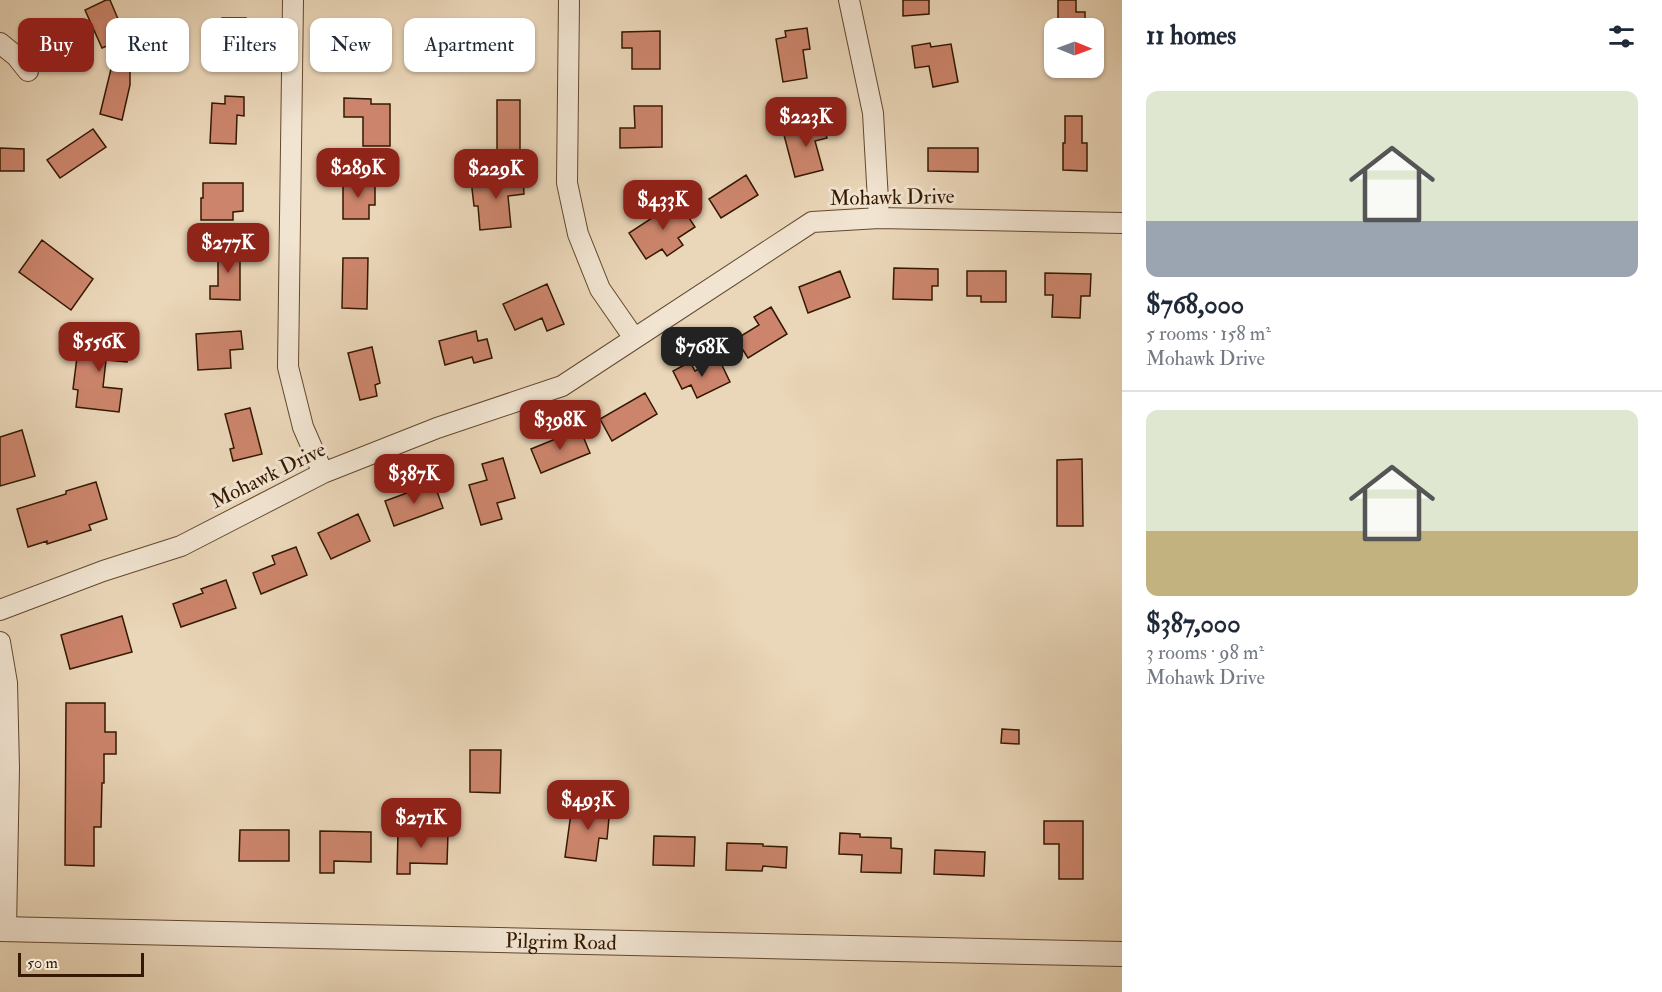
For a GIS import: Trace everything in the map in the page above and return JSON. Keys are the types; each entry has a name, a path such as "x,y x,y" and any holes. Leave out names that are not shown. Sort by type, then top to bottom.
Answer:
{"street":[{"path":"293,0 288,367 303,427 323,473"},
{"path":"569,0 567,183 578,234 600,289 634,338"},
{"path":"849,0 873,113 879,219"},
{"path":"0,43 18,58"},
{"name":"Mohawk Drive","path":"0,610 104,571 181,546 323,473 437,428 562,386 812,222 879,219 1122,223"},
{"path":"0,642 7,683 3,929"},
{"name":"Pilgrim Road","path":"3,929 1122,954"}],"building":[{"path":"110,0 118,18 106,18 106,46 102,48 94,30 94,18 89,18 85,10"},
{"path":"903,0 929,0 929,14 903,16"},
{"path":"1058,0 1076,0 1076,12 1085,12 1085,18 1058,18"},
{"path":"807,28 810,49 803,50 807,78 783,82 776,39 786,37 785,31"},
{"path":"660,31 660,69 632,69 632,48 622,48 622,32"},
{"path":"930,43 931,47 951,44 958,82 933,87 929,66 915,68 912,46"},
{"path":"110,72 130,72 130,85 122,120 100,114"},
{"path":"225,96 244,97 244,116 237,115 236,144 210,143 212,103 225,104"},
{"path":"344,98 371,99 371,104 390,104 390,146 363,146 363,117 344,117"},
{"path":"497,100 520,100 520,151 497,151"},
{"path":"634,106 662,106 662,147 620,148 620,128 635,128"},
{"path":"1065,116 1082,116 1082,143 1087,143 1087,171 1063,170"},
{"path":"821,118 827,138 815,141 823,170 795,177 784,135 803,130 801,124"},
{"path":"93,129 106,147 60,178 47,160"},
{"path":"0,148 24,149 24,171 0,171"},
{"path":"928,148 978,148 978,172 928,171"},
{"path":"523,175 524,194 508,196 511,227 480,230 478,206 474,206 471,180"},
{"path":"746,175 758,195 721,218 709,199"},
{"path":"343,180 375,180 375,205 369,205 369,219 343,219"},
{"path":"203,183 243,183 243,211 233,212 233,220 201,220"},
{"path":"678,201 695,227 678,238 683,245 667,256 662,249 646,259 629,233"},
{"path":"42,240 93,279 71,310 19,272"},
{"path":"218,246 240,246 240,300 210,299 210,286 218,286"},
{"path":"343,258 368,258 367,309 342,308"},
{"path":"894,268 938,269 938,286 932,286 932,300 893,299"},
{"path":"840,271 850,297 808,313 799,287"},
{"path":"967,271 1006,271 1006,302 981,302 981,296 967,296"},
{"path":"1045,273 1091,274 1090,296 1081,296 1080,318 1052,317 1053,295 1045,295"},
{"path":"547,284 564,324 547,331 542,318 515,330 503,304"},
{"path":"771,307 787,334 748,358 736,339 759,325 754,317"},
{"path":"241,331 243,349 230,350 231,368 198,370 196,334"},
{"path":"476,331 478,341 487,339 492,358 474,363 472,357 445,365 439,341"},
{"path":"86,334 130,340 127,362 106,360 103,387 122,389 119,412 76,407 78,390 73,389 78,349 85,350"},
{"path":"372,347 380,383 375,385 377,396 360,400 348,353"},
{"path":"719,359 730,382 697,398 691,385 682,389 673,371 690,362 695,371"},
{"path":"645,393 657,414 612,441 600,419"},
{"path":"250,408 262,454 233,461 230,449 234,448 225,414"},
{"path":"580,429 590,453 541,473 531,449"},
{"path":"22,430 35,476 0,486 0,437"},
{"path":"503,458 515,498 497,503 502,519 481,525 469,485 487,480 482,464"},
{"path":"1082,459 1083,526 1057,526 1057,460"},
{"path":"96,482 107,519 89,525 91,530 47,544 47,541 28,547 17,509"},
{"path":"434,483 443,508 394,526 385,501"},
{"path":"358,514 370,541 331,559 318,533"},
{"path":"296,547 307,575 261,594 253,573 275,564 272,556"},
{"path":"226,580 236,608 181,627 173,604 203,593 201,589"},
{"path":"122,616 132,652 70,669 61,635"},
{"path":"66,703 105,703 105,732 116,732 116,754 104,754 101,827 94,827 94,866 65,865"},
{"path":"1002,729 1019,730 1019,744 1001,743"},
{"path":"470,750 501,750 500,793 470,792"},
{"path":"592,798 609,801 606,817 609,818 607,839 599,838 596,861 565,857 571,813 577,814 578,807 591,808"},
{"path":"1044,821 1083,821 1083,879 1059,879 1059,844 1044,844"},
{"path":"240,830 289,830 289,861 239,861"},
{"path":"320,831 371,832 371,862 334,861 334,873 320,873"},
{"path":"398,831 448,833 447,864 410,863 410,874 397,874"},
{"path":"840,833 860,834 860,837 891,838 891,848 902,849 901,873 861,872 862,855 839,854"},
{"path":"654,836 695,837 694,866 653,865"},
{"path":"727,843 787,847 786,868 763,866 762,871 726,870"},
{"path":"935,850 985,852 984,876 934,874"}]}
